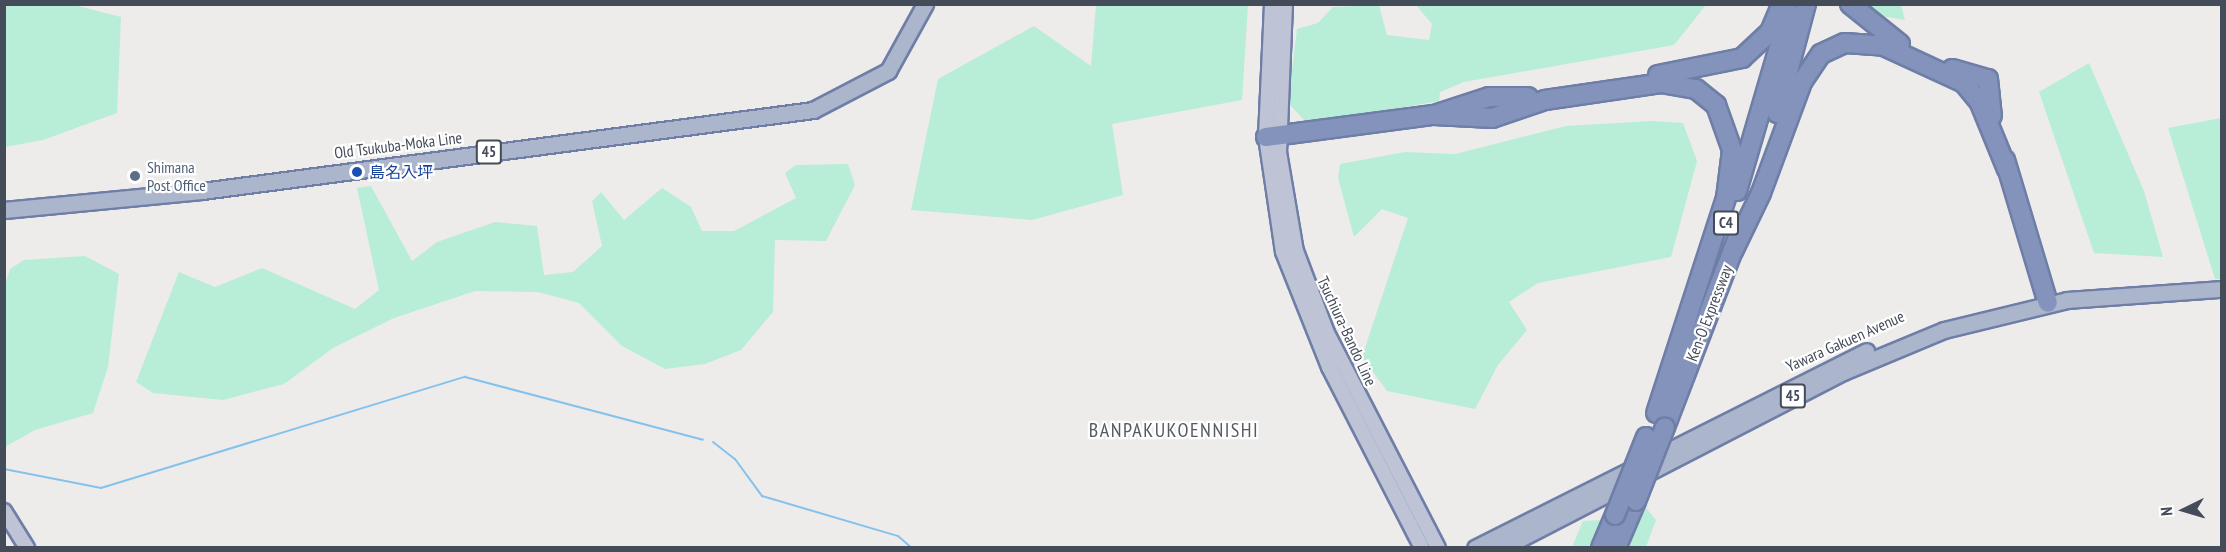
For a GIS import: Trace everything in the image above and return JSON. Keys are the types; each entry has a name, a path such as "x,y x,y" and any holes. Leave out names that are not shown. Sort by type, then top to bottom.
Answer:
{"highway":[{"path":"1272,137 1434,115 1489,97 1544,96 1742,58 1770,32 1782,4"},
{"name":"Ken-O Expressway","path":"1616,548 1636,501 1660,420 1734,199 1791,4"},
{"name":"Ken-O Expressway","path":"1601,548 1646,437 1660,420 1733,251 1806,4"},
{"path":"1850,4 1894,41 1961,73 1988,79 1989,105 2047,298"},
{"path":"1733,251 1802,82 1821,54 1845,43 1884,46 1964,83 1980,103 2007,169"},
{"path":"1434,115 1492,118 1545,100 1661,83 1696,89 1716,105 1732,150 1726,198 1660,420"}],"main road":[{"name":"Old Tsukuba-Moka Line","path":"4,210 202,191 813,110 888,71 925,4"},
{"name":"Tsuchiura-Bando Line","path":"1272,4 1274,212 1296,293 1422,548"},
{"name":"Tsuchiura-Bando Line","path":"1285,4 1272,137 1291,231 1317,312 1438,548"},
{"name":"Yawara Gakuen Avenue","path":"1474,548 1832,365 1920,328 2047,298 2159,282 2191,288 2222,289"},
{"name":"Yawara Gakuen Avenue","path":"1502,548 1892,349 1971,320 2047,298"},
{"path":"4,511 27,548"}],"green space":[{"path":"5,4 78,6 121,17 117,113 43,140 5,147"},
{"path":"1096,5 1248,5 1242,100 1112,124 1123,195 1032,220 911,210 938,79 1034,26 1091,66"},
{"path":"1379,5 1387,35 1429,40 1432,24 1416,5 1706,5 1674,45 1464,82 1440,92 1439,101 1308,124 1288,103 1297,29 1318,23 1333,7"},
{"path":"1862,5 1901,5 1905,20 1881,16"},
{"path":"2089,63 2144,191 2163,257 2094,253 2039,92"},
{"path":"2221,118 2222,279 2215,279 2168,128"},
{"path":"1652,121 1683,123 1697,161 1671,257 1538,283 1509,302 1527,330 1498,365 1475,409 1387,391 1362,357 1408,218 1382,209 1354,237 1338,178 1340,164 1405,152 1455,154 1566,126"},
{"path":"848,164 855,185 826,241 775,240 773,312 741,350 705,364 665,369 622,346 579,303 538,292 475,291 394,318 333,348 284,384 223,400 153,393 136,382 179,272 215,287 262,268 355,309 379,290 357,188 371,186 412,261 437,242 495,222 537,226 544,275 573,272 602,246 592,201 601,192 624,220 662,188 691,207 702,231 734,231 796,198 785,173 796,165"},
{"path":"85,256 119,274 108,367 93,413 35,430 5,447 4,288 10,269 24,260"},
{"path":"1642,503 1656,520 1646,547 1624,548"},
{"path":"1600,520 1589,547 1572,547 1583,521"}],"waterway":[{"path":"4,469 101,488 465,377 703,440"},
{"path":"713,442 735,459 762,496 898,536 912,548"}],"place":[{"name":"島名入坪","path":"357,172"},
{"name":"Shimana Post Office","path":"135,176"}],"district":[{"name":"BANPAKUKOENNISHI","path":"1174,430"}]}
